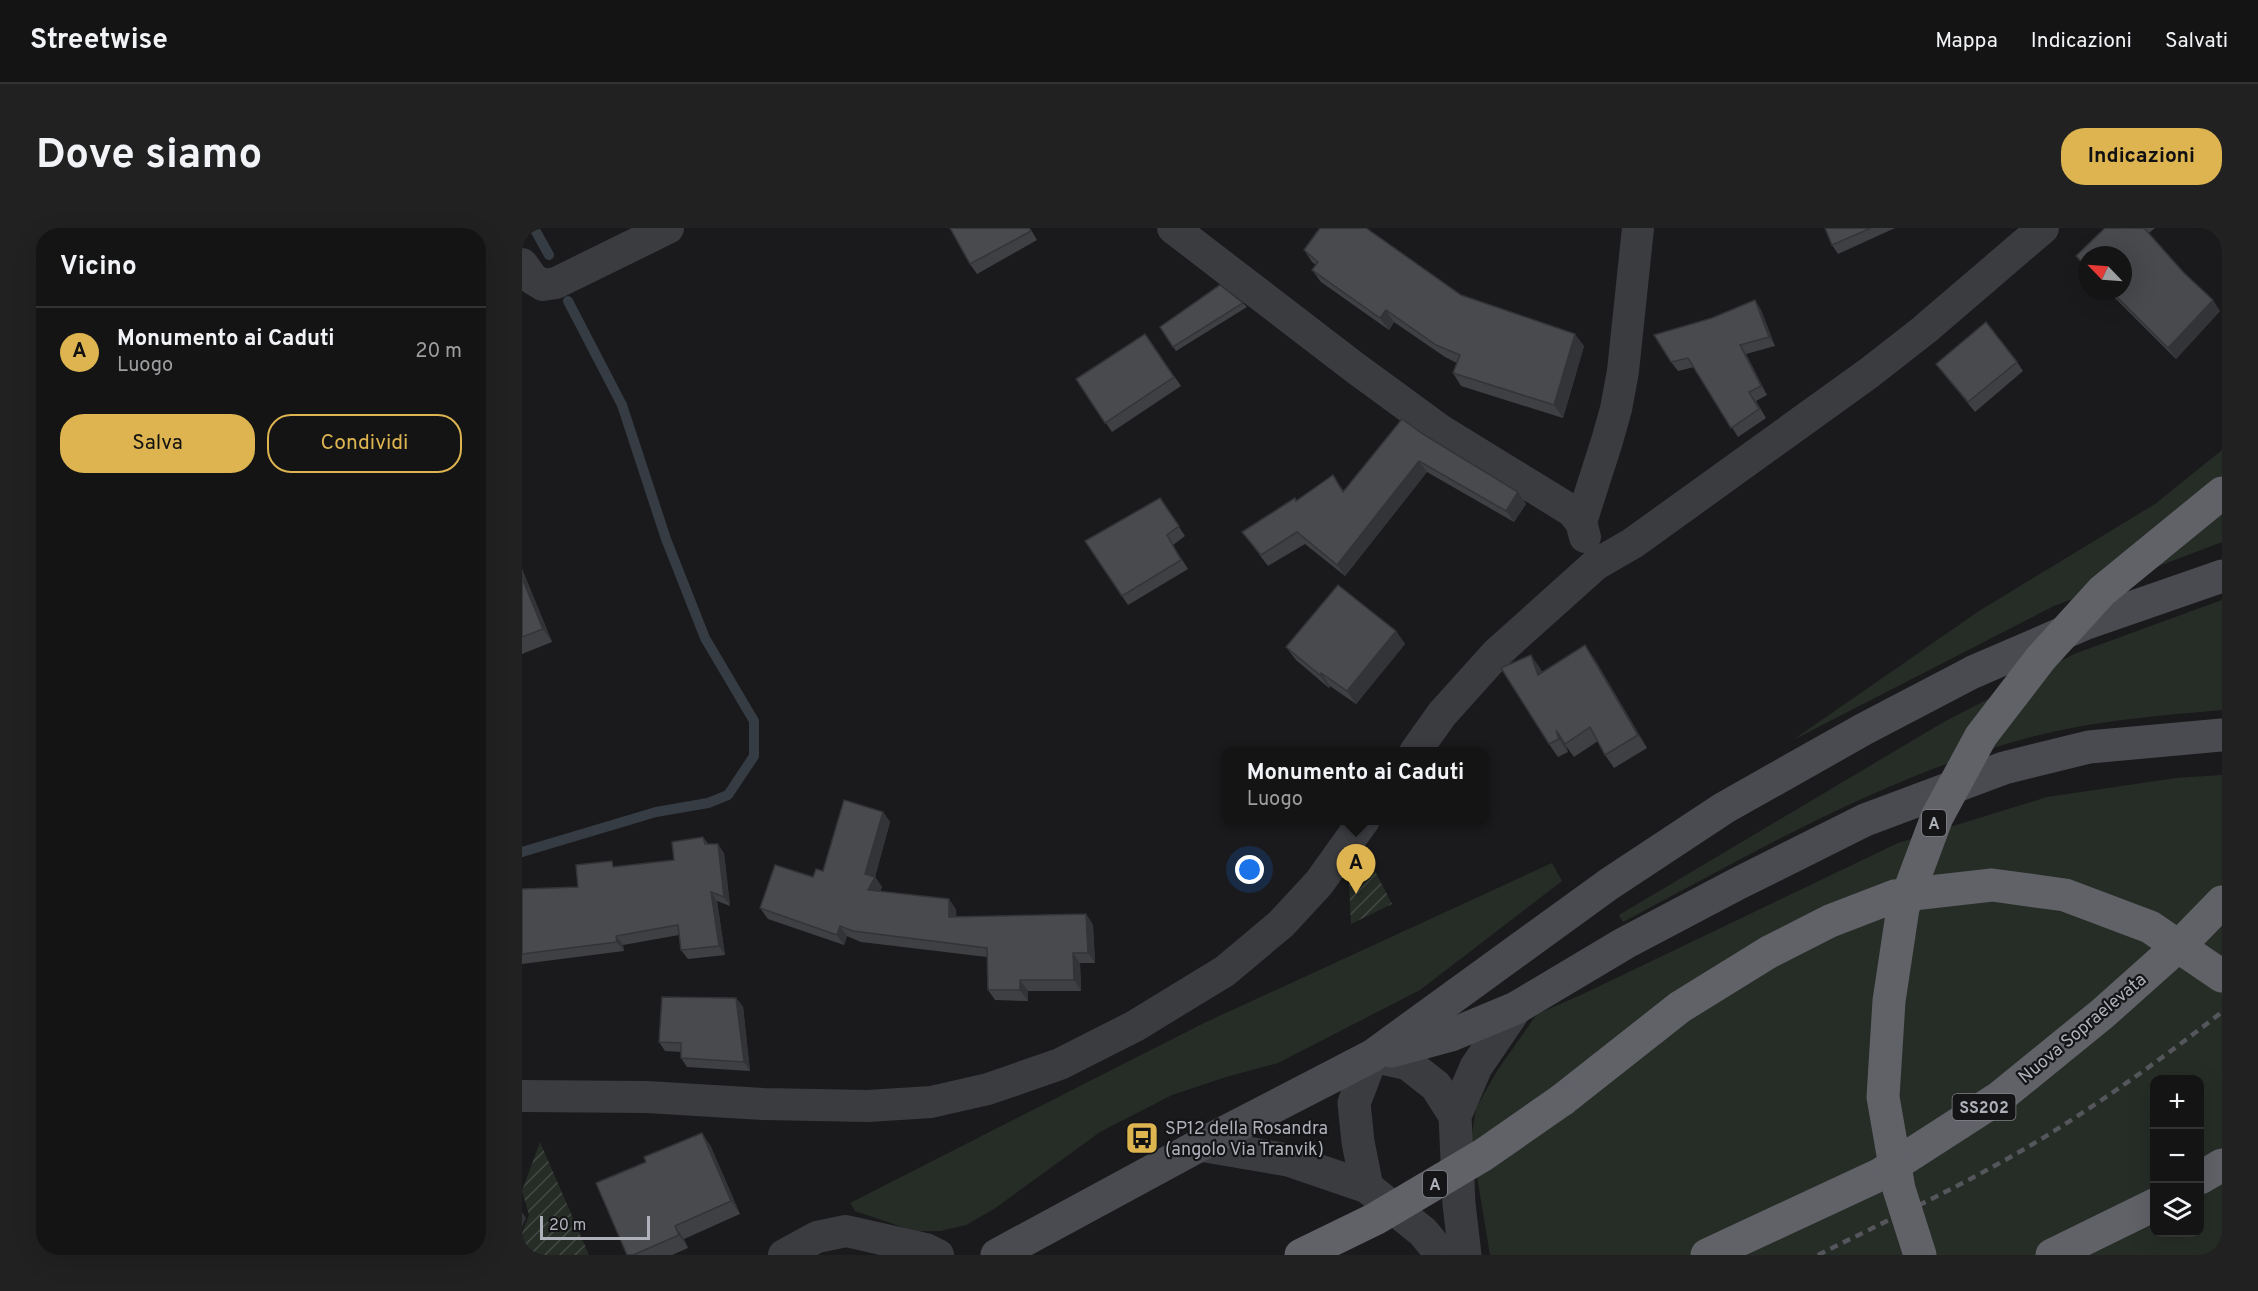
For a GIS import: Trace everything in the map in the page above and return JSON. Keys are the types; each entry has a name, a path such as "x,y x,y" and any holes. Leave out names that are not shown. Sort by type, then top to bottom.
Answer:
{"highway":[{"name":"A","path":"1920,1255 1899,1189 1883,1097 1889,1001 1903,908 1936,817 1981,736 2041,658 2102,591 2222,493"},
{"name":"A","path":"1301,1255 1375,1219 1474,1161 1562,1100 1680,1007 1768,952 1830,921 1895,896 1992,885 2065,895 2150,927 2222,976"},
{"name":"Nuova Sopraelevata","path":"1707,1255 1879,1175 2000,1097 2119,999 2186,940 2222,902"},
{"path":"2204,1175 2222,1165"},
{"path":"2052,1255 2150,1207"}],"main road":[{"path":"997,1255 1200,1145 1372,1056 1609,884 1724,808 1844,740 1973,672 2084,624 2222,576"},
{"path":"1372,1056 1451,1035 1516,1008 1635,938 1865,820 2004,768 2089,747 2222,735"}],"street":[{"path":"522,264 533,279 543,285 556,283 668,228"},
{"path":"1173,228 1430,423 1572,511 1581,522 1587,549 1596,565"},
{"path":"1581,522 1616,409 1629,330 1638,228"},
{"path":"1419,747 1442,714 1496,654 1596,565 1633,543 1869,373 1924,330 2043,228"},
{"path":"522,1096 647,1097 763,1104 868,1106 931,1102 988,1089 1060,1064 1117,1036 1225,971 1281,924 1311,891 1360,825"},
{"path":"1465,1255 1459,1204 1455,1116 1476,1067 1516,1008"},
{"path":"1367,1187 1358,1143 1354,1103 1372,1056 1408,1064 1436,1086 1455,1116"},
{"path":"1200,1145 1288,1160 1367,1187 1423,1232 1442,1255"},
{"path":"784,1255 817,1237 846,1231 926,1250 938,1255"}],"shaded area":[{"path":"2222,450 2222,542 2054,606 1793,740 1979,611 2155,504"},
{"path":"2222,600 2222,710 2122,720 2073,728 2024,739 1971,755 1919,774 1819,819 1623,922 1619,915 1942,723 2074,654"},
{"path":"2222,775 2222,1255 1490,1255 1471,1141 1476,1108 1497,1071 1537,1014 1898,843 2047,797 2176,778"},
{"path":"1362,846 1392,904 1351,924 1348,861"},
{"path":"1552,863 1562,881 1420,990 1278,1063 1172,1095 1100,1132 994,1209 966,1225 940,1231 914,1231 855,1211 850,1203 1204,1023"},
{"path":"540,1142 589,1255 522,1255 522,1233 529,1215 522,1191"}],"building":[{"path":"950,228 1029,228 1031,231 970,264"},
{"path":"1320,228 1366,228 1461,295 1575,334 1554,405 1453,373 1460,355 1436,345 1386,310 1380,318 1312,270 1318,262 1304,250"},
{"path":"1825,228 1871,228 1832,245"},
{"path":"2105,228 2144,228 2184,273 2213,300 2168,348 2120,300 2132,300 2132,246 2086,246"},
{"path":"1220,285 1243,303 1173,347 1160,327"},
{"path":"1755,300 1769,337 1740,345 1761,386 1749,392 1759,409 1731,428 1688,358 1671,362 1654,335 1712,318"},
{"path":"1986,322 2017,362 1968,402 1936,364"},
{"path":"1145,334 1174,377 1105,423 1076,379"},
{"path":"1402,419 1518,492 1506,511 1419,461 1337,565 1297,532 1261,555 1242,532 1295,498 1296,501 1333,475 1343,492"},
{"path":"1160,498 1179,526 1167,535 1181,560 1122,596 1085,541"},
{"path":"522,578 543,629 522,637"},
{"path":"1338,585 1396,631 1347,691 1321,673 1320,675 1286,647"},
{"path":"1585,645 1638,735 1605,755 1590,727 1565,744 1556,730 1559,739 1549,744 1501,668 1531,655 1538,675"},
{"path":"844,800 883,812 865,874 875,877 868,890 949,899 949,917 1086,914 1088,953 1073,953 1074,980 1020,980 1020,990 988,990 987,948 853,931 840,926 837,935 760,908 775,865 813,877 816,869 823,871"},
{"path":"703,837 705,844 718,844 724,897 711,892 719,946 681,950 678,925 616,936 617,942 522,954 522,889 578,887 576,865 612,861 613,867 674,860 672,842"},
{"path":"662,997 736,998 744,1062 681,1058 681,1043 659,1042"},
{"path":"702,1133 731,1201 675,1226 679,1235 633,1255 627,1255 596,1183 646,1162 644,1157"}],"waterway":[{"path":"534,228 549,255"},
{"path":"522,852 656,812 708,803 728,795 754,756 754,721 705,638 666,539 622,405 568,301"}],"railway":[{"path":"1818,1255 1965,1182 2023,1150 2095,1105 2222,1012"}],"place":[{"name":"Monumento ai Caduti","path":"1356,894"},
{"name":"SP12 della Rosandra (angolo Via Tranvik)","path":"1142,1138"}]}
